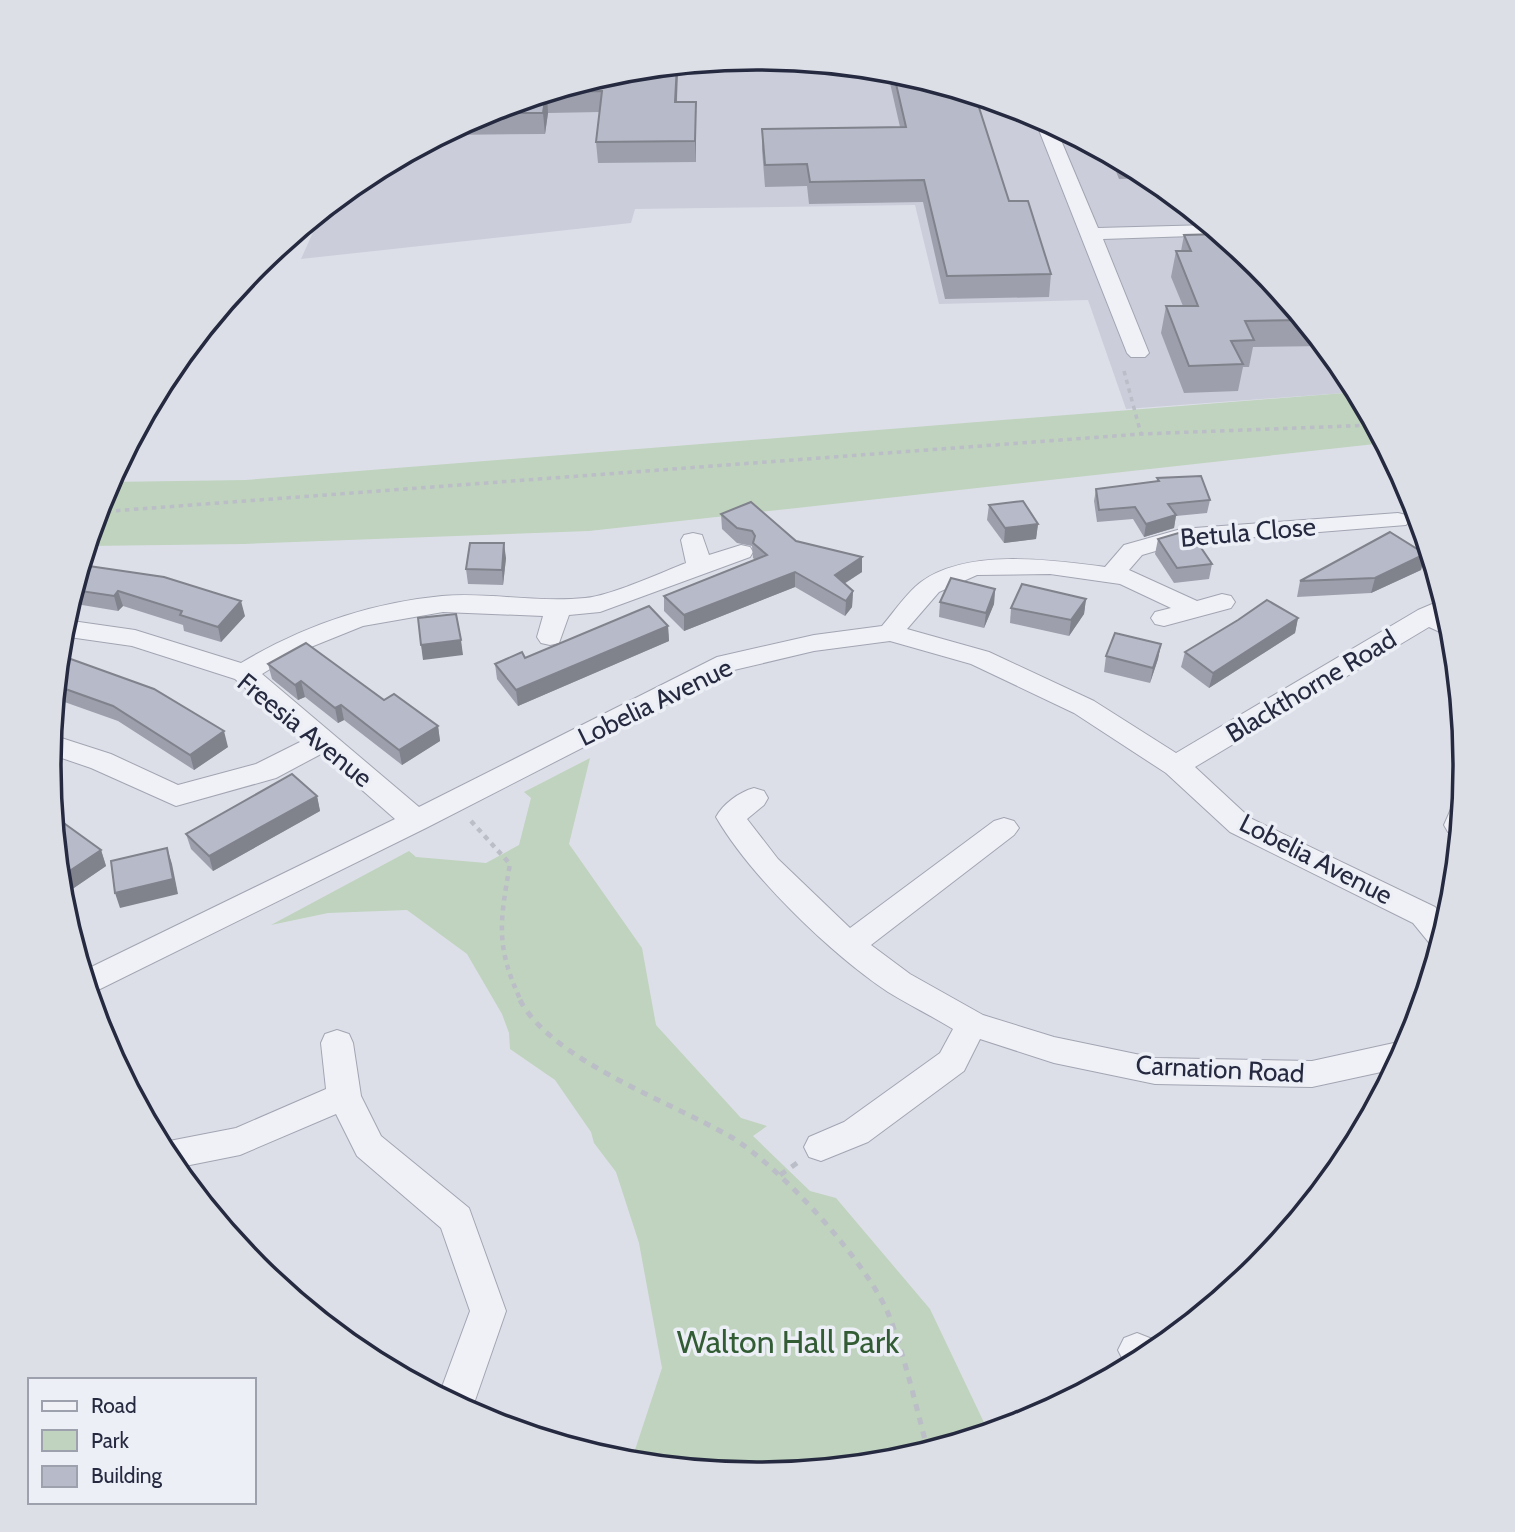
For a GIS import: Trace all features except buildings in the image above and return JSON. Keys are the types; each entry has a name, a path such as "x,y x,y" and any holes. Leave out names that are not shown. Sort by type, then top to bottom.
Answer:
{"street":[{"path":"1050,135 1138,353"},
{"path":"1091,234 1203,231"},
{"name":"Betula Close","path":"1111,575 1133,550 1181,536 1398,520"},
{"path":"693,540 699,568"},
{"path":"244,673 287,647 357,619 443,604 591,606 741,552"},
{"path":"890,633 930,587 973,568 1050,567 1126,577 1196,610"},
{"path":"1164,618 1222,602"},
{"path":"550,637 558,607"},
{"name":"Blackthorne Road","path":"1176,766 1436,611"},
{"name":"Freesia Avenue","path":"75,630 135,638 244,673 416,821"},
{"name":"Lobelia Avenue","path":"95,980 454,803 726,663 814,643 890,633 979,658 1084,707 1176,766 1240,824 1424,915 1434,927"},
{"path":"62,748 101,761 176,796 266,771 322,742"},
{"name":"Carnation Road","path":"754,798 730,817 768,866 849,945 898,983 972,1024 1054,1050 1155,1071 1312,1074 1390,1057"},
{"path":"849,945 1004,828"},
{"path":"821,1147 856,1132 952,1062 972,1024"},
{"path":"337,1043 344,1096 369,1146 456,1219 488,1311 459,1394"},
{"path":"179,1153 240,1141 344,1096"}],"path":[{"path":"1138,353 1124,371 1141,434"},
{"path":"110,511 1141,434 1364,425"},
{"path":"454,803 510,864 500,920 501,943 507,966 525,1010 541,1029 565,1049 733,1138 780,1175 818,1215 875,1288 890,1318 925,1442"}],"shaded area":[{"path":"712,71 803,71 848,76 938,93 1024,123 1106,163 1144,187 1217,243 1250,274 1310,342 1345,393 1126,409 1088,300 939,304 915,205 635,209 631,223 301,259 314,230 371,187 450,142 534,107 577,93 622,83"}],"green space":[{"path":"1345,393 1374,444 589,531 244,544 97,546 122,482 246,480"},
{"name":"Walton Hall Park","path":"590,758 569,844 642,948 656,1025 741,1118 767,1126 753,1136 810,1191 836,1198 930,1309 985,1424 938,1439 893,1449 803,1461 712,1461 635,1451 662,1368 639,1243 616,1172 594,1143 591,1132 555,1080 510,1049 509,1033 502,1014 467,954 407,910 328,913 271,925 409,851 416,857 486,863 519,845 531,798 524,792"}]}
